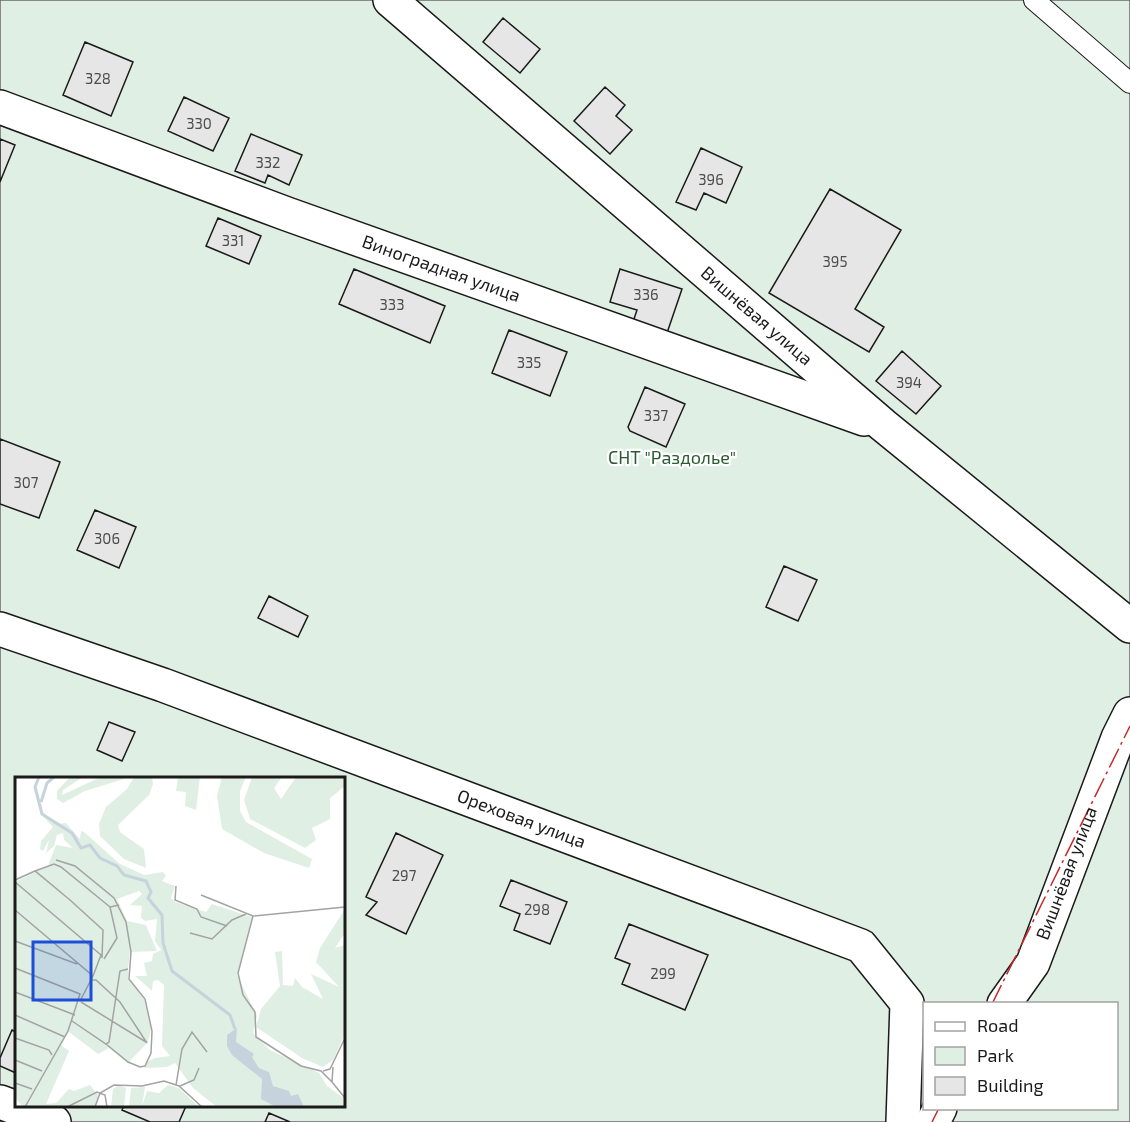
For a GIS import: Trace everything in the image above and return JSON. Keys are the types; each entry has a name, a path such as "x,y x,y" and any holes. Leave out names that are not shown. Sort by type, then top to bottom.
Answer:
{"street":[{"name":"Вишнёвая улица","path":"390,0 883,425 1130,626"},
{"name":"Виноградная улица","path":"0,107 286,214 883,425"},
{"name":"Ореховая улица","path":"0,629 163,685 861,946 907,1002 903,1122"},
{"name":"Вишнёвая улица","path":"1005,1002 1033,963 1126,729"},
{"path":"0,1102 54,1122"}],"lane":[{"path":"1034,0 1130,83"}],"green space":[{"name":"СНТ \"Раздолье\"","path":"0,0 1130,0 1130,1122 0,1122"}],"building":[{"path":"503,18 540,49 520,73 483,42"},
{"path":"85,42 133,62 111,116 63,95"},
{"path":"605,87 625,105 616,116 632,130 610,154 574,121"},
{"path":"184,97 229,118 213,151 168,131"},
{"path":"251,134 302,155 289,185 268,175 265,183 235,171"},
{"path":"0,139 15,145 0,182"},
{"path":"701,148 742,167 726,203 704,193 696,210 676,202"},
{"path":"830,189 901,230 855,309 884,327 869,352 769,293"},
{"path":"218,218 261,236 249,264 206,246"},
{"path":"354,269 445,306 430,343 339,304"},
{"path":"620,269 682,289 667,333 633,322 637,310 610,302"},
{"path":"509,330 567,352 550,396 492,373"},
{"path":"902,351 941,386 916,414 876,381"},
{"path":"645,387 685,404 666,447 630,431 628,427"},
{"path":"0,439 60,462 39,518 0,504"},
{"path":"95,510 136,527 119,568 77,550"},
{"path":"784,566 817,580 798,621 766,607"},
{"path":"269,596 308,616 298,637 258,618"},
{"path":"109,722 135,732 122,761 97,750"},
{"path":"396,833 443,855 406,934 366,915 377,902 366,897"},
{"path":"511,880 567,902 550,944 514,930 520,914 500,906"},
{"path":"629,924 708,955 685,1010 622,984 630,964 615,958"},
{"path":"12,1030 15,1032 15,1073 0,1066 0,1058"},
{"path":"124,1107 186,1107 179,1122 150,1122 122,1110"},
{"path":"269,1113 290,1122 265,1122"}],"power":[{"path":"993,1002 1130,726"},
{"path":"932,1122 938,1110"}]}
